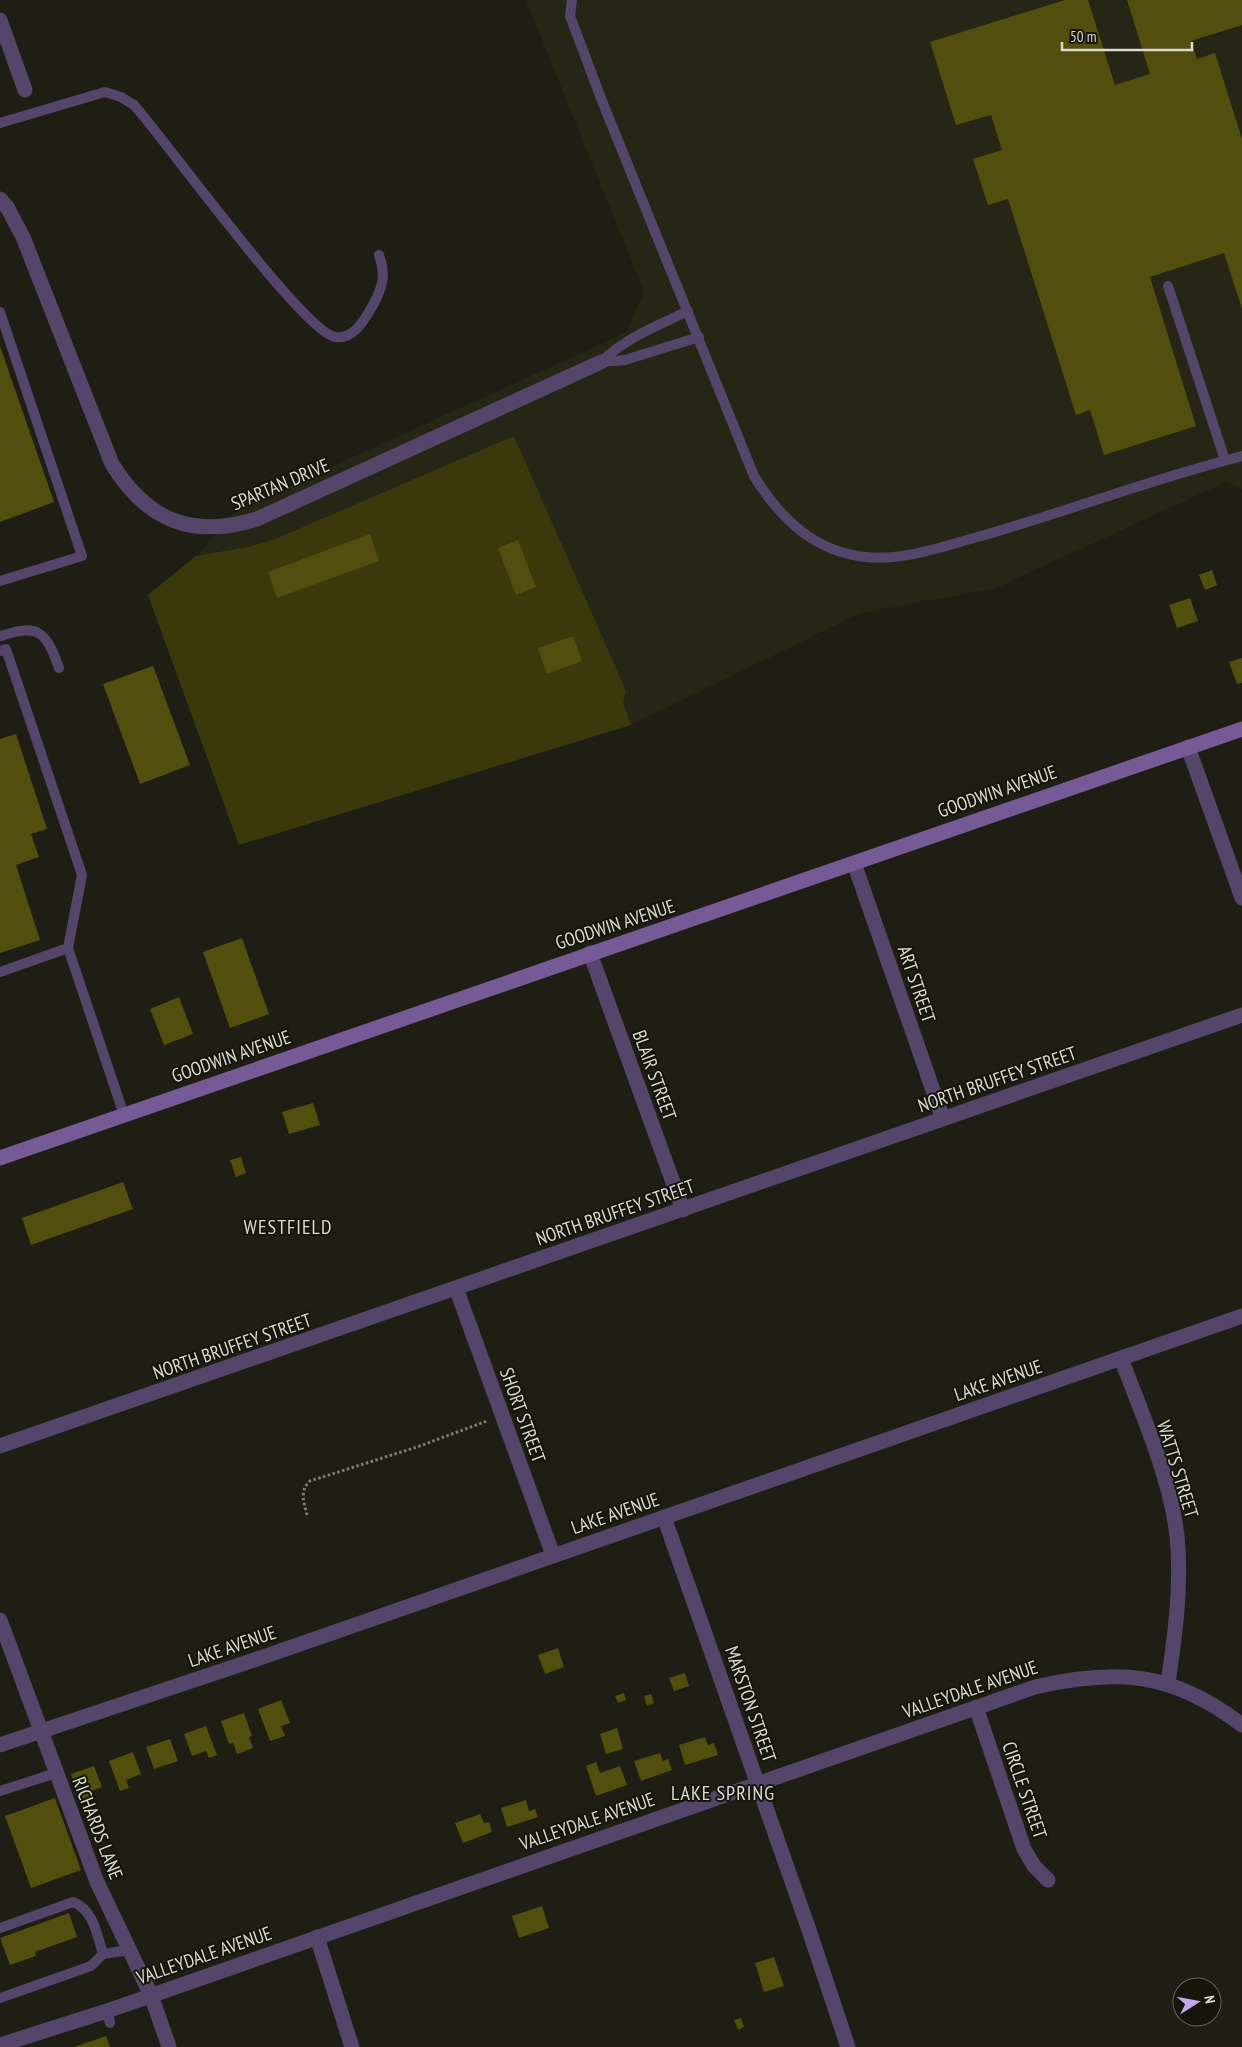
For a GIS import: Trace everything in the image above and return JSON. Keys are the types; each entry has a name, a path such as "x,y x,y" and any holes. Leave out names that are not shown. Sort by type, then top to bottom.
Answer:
{"street":[{"path":"0,20 25,90"},
{"name":"SPARTAN DRIVE","path":"0,199 7,207 24,237 86,403 112,464 121,479 150,508 170,519 192,526 214,528 236,526 257,519 601,362"},
{"name":"GOODWIN AVENUE","path":"0,1158 1242,729"},
{"path":"1188,747 1242,898"},
{"name":"ART STREET","path":"854,863 942,1119"},
{"name":"BLAIR STREET","path":"590,953 683,1210"},
{"name":"NORTH BRUFFEY STREET","path":"0,1446 1242,1015"},
{"name":"SHORT STREET","path":"456,1288 553,1556"},
{"name":"LAKE AVENUE","path":"0,1745 553,1556 1242,1316"},
{"name":"WATTS STREET","path":"1121,1358 1164,1481 1177,1534 1178,1611 1168,1683"},
{"name":"MARSTON STREET","path":"664,1517 758,1783 848,2047"},
{"name":"RICHARDS LANE","path":"0,1620 97,1882 150,1995 169,2047"},
{"name":"VALLEYDALE AVENUE","path":"0,2045 109,2017 150,1995 1035,1686 1069,1679 1129,1676 1168,1683 1188,1691 1242,1724"},
{"name":"CIRCLE STREET","path":"976,1708 1024,1849 1034,1866 1048,1880"},
{"path":"317,1937 352,2047"}],"lane":[{"path":"572,0 570,16 595,83 754,476 770,502 786,520 806,536 842,552 874,557 914,554 1004,529 1183,471 1242,456"},
{"path":"0,123 106,92 121,97 134,105 258,261 297,306 326,334 336,337 347,336 354,331 366,316 384,282 383,268 379,255"},
{"path":"1168,286 1225,460"},
{"path":"601,362 614,349 628,340 688,311"},
{"path":"0,312 82,556 0,582"},
{"path":"601,362 625,360 699,337"},
{"path":"59,668 50,642 38,632 21,630 0,635 3,650 82,875 68,948 124,1115"},
{"path":"0,972 68,948"},
{"path":"0,1791 56,1773"},
{"path":"0,1928 73,1902 85,1908 90,1915 103,1954"},
{"path":"0,1998 91,1966 103,1954 130,1950"}],"path":[{"path":"307,1515 302,1493 304,1486 310,1481 417,1447 502,1415"}],"shaded area":[{"path":"526,0 1242,0 1242,489 1226,482 996,588 858,614 631,725 239,845 148,595 203,549 236,510 625,333 644,292"},
{"path":"514,436 626,691 623,703 631,725 239,845 148,595 196,556 248,547 273,540"}],"building":[{"path":"1065,0 1088,0 1115,85 1150,74 1127,0 1242,0 1242,25 1191,41 1197,59 1215,53 1242,139 1242,309 1224,253 1150,277 1196,426 1104,455 1090,410 1076,415 1008,199 988,205 973,159 1002,150 991,115 956,125 930,42"},
{"path":"0,346 54,502 0,522"},
{"path":"370,534 379,561 277,598 268,572"},
{"path":"518,540 536,587 516,595 498,548"},
{"path":"1212,570 1217,585 1205,590 1199,575"},
{"path":"1190,598 1198,621 1177,628 1169,605"},
{"path":"573,636 582,661 547,674 538,648"},
{"path":"1242,658 1242,683 1237,684 1229,662"},
{"path":"153,666 190,765 140,784 103,684"},
{"path":"16,734 47,829 31,834 39,857 16,865 40,940 0,953 0,739"},
{"path":"242,938 269,1014 230,1028 203,952"},
{"path":"179,997 193,1034 164,1045 150,1009"},
{"path":"313,1103 320,1125 289,1134 282,1112"},
{"path":"241,1157 246,1173 236,1177 230,1160"},
{"path":"123,1182 133,1209 31,1245 22,1218"},
{"path":"558,1648 564,1667 545,1674 538,1655"},
{"path":"685,1673 689,1686 674,1691 669,1678"},
{"path":"624,1693 626,1700 618,1703 615,1696"},
{"path":"651,1694 654,1703 647,1706 644,1696"},
{"path":"281,1700 290,1723 281,1726 285,1736 270,1741 258,1709"},
{"path":"244,1713 252,1736 249,1737 253,1748 237,1754 233,1743 229,1744 221,1721"},
{"path":"206,1726 217,1755 209,1758 206,1751 192,1756 184,1734"},
{"path":"617,1728 623,1749 606,1754 600,1734"},
{"path":"705,1737 708,1745 714,1743 718,1755 685,1765 679,1745"},
{"path":"170,1739 178,1761 154,1769 146,1747"},
{"path":"133,1752 141,1774 126,1780 129,1788 120,1791 109,1761"},
{"path":"660,1753 663,1761 668,1759 672,1770 641,1781 634,1761"},
{"path":"596,1762 600,1773 620,1766 627,1785 596,1796 586,1766"},
{"path":"94,1766 102,1787 89,1792 91,1799 81,1802 71,1774"},
{"path":"55,1798 81,1870 31,1888 5,1816"},
{"path":"526,1800 529,1811 535,1809 538,1817 507,1827 501,1808"},
{"path":"480,1814 484,1823 489,1822 492,1832 463,1843 455,1823"},
{"path":"542,1906 549,1928 519,1938 512,1916"},
{"path":"69,1913 77,1937 35,1952 36,1956 10,1965 0,1938"},
{"path":"774,1957 784,1986 764,1992 755,1963"},
{"path":"741,2018 744,2027 738,2030 734,2020"},
{"path":"106,2036 110,2047 74,2047"}],"district":[{"name":"WESTFIELD","path":"288,1227"},
{"name":"LAKE SPRING","path":"723,1793"}]}
